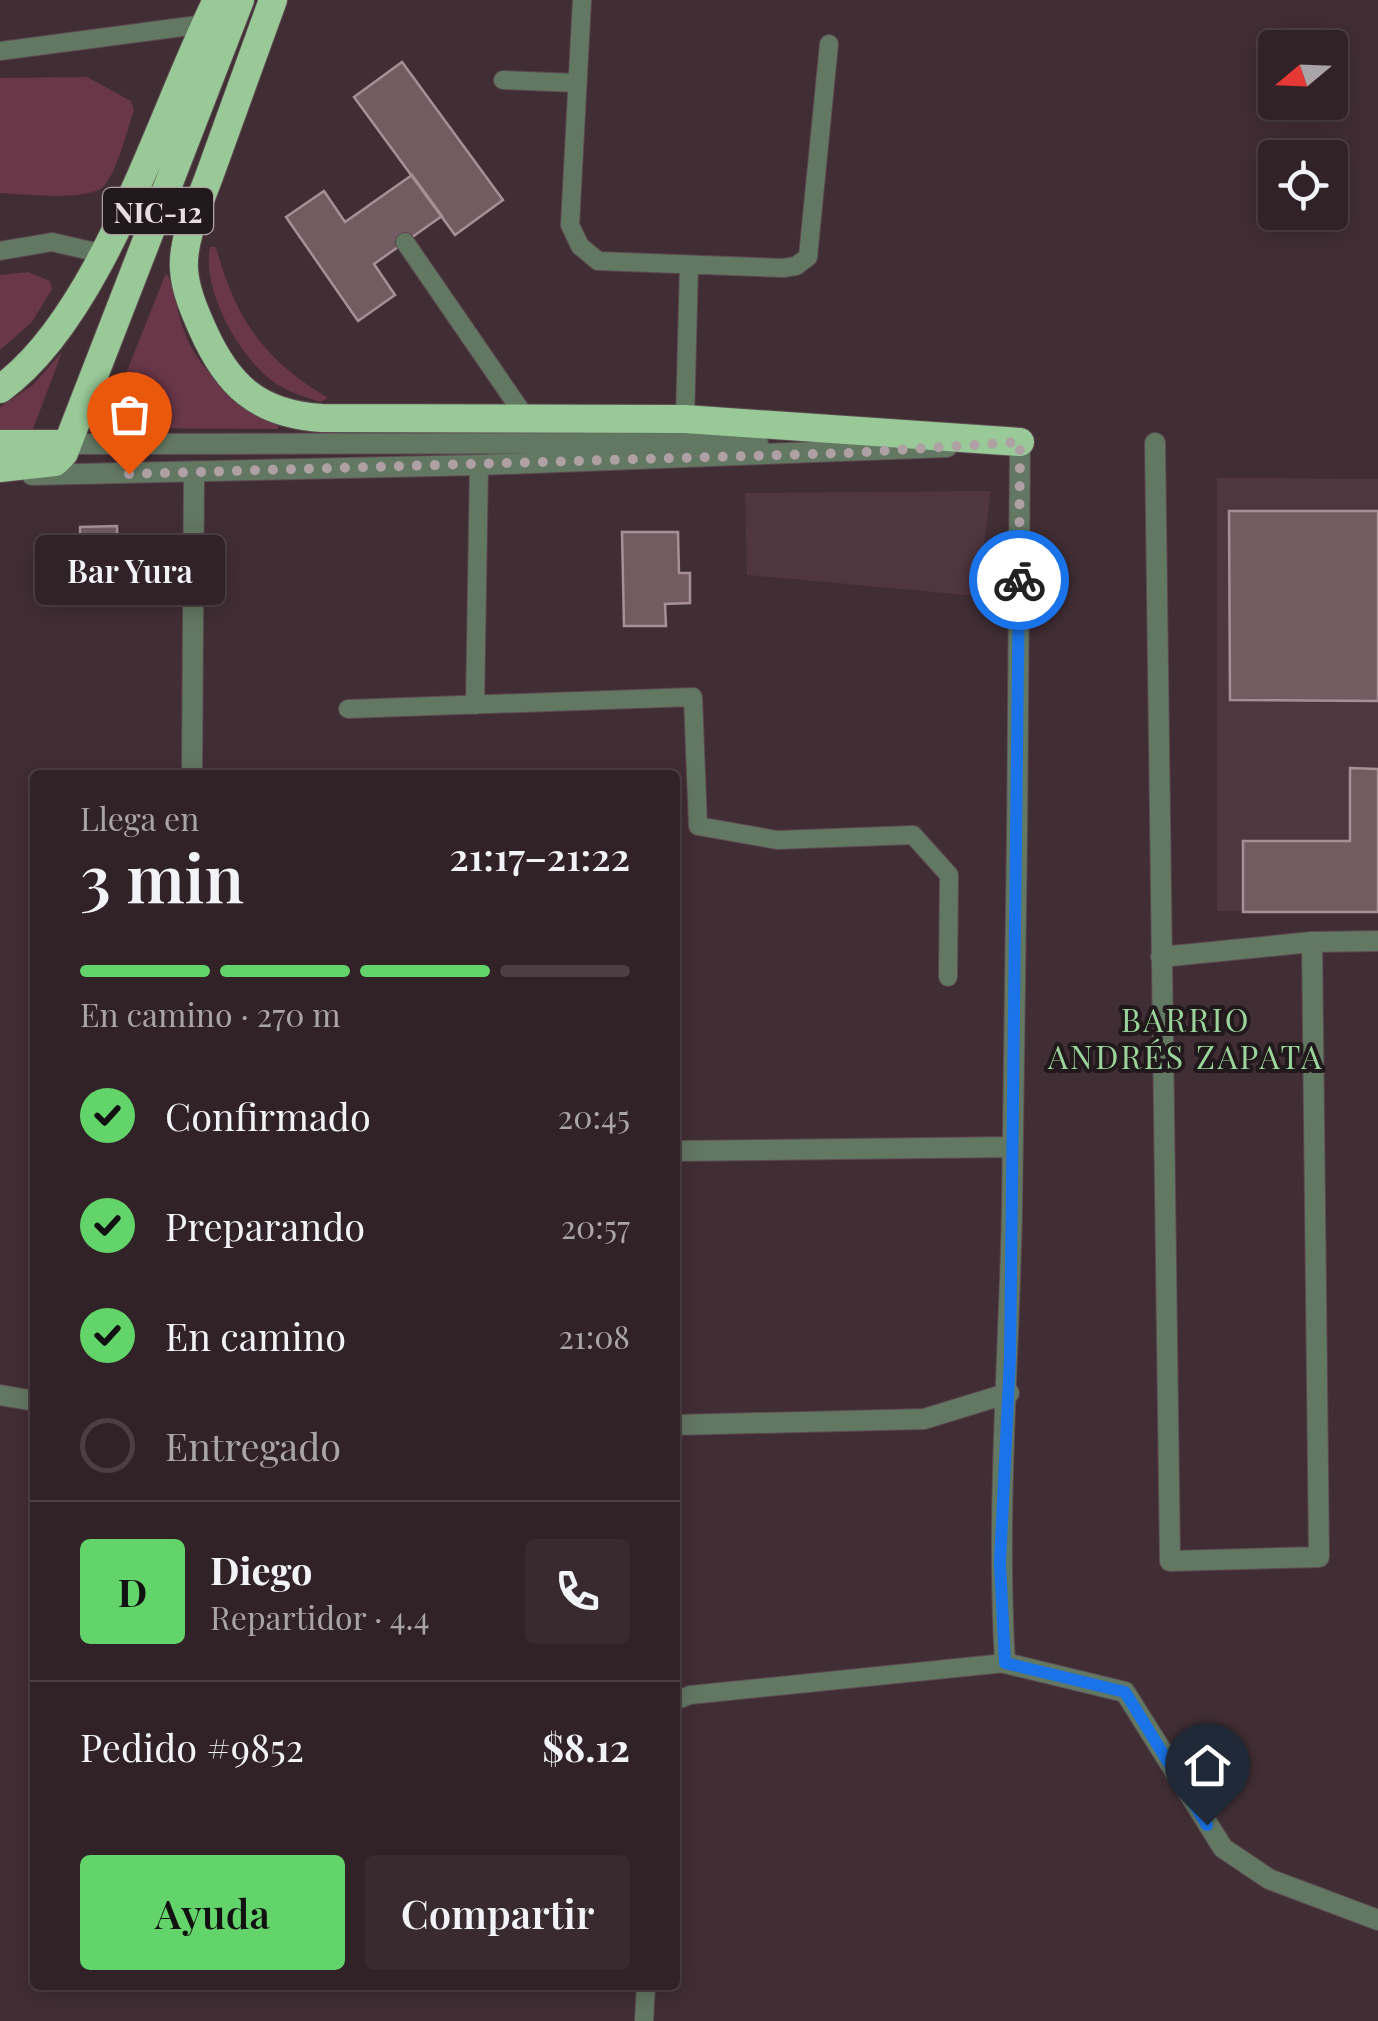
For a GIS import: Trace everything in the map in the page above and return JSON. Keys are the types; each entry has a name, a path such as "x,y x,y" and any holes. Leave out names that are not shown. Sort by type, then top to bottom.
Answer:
{"highway":[{"name":"NIC-12","path":"76,437 240,0"},
{"path":"272,0 194,220 183,268 191,304 212,352 233,383 268,408 296,416 685,419 1020,442"},
{"path":"0,389 23,373 72,308 104,254 211,12"},
{"path":"0,444 76,437"},
{"path":"0,472 55,462 76,437"}],"street":[{"path":"76,437 1020,442"},
{"path":"76,437 104,463 129,474"},
{"path":"0,472 129,474 479,465 850,453 1020,442"},
{"path":"1020,442 1014,1147 1009,1393 1000,1563 1005,1663 1125,1692 1223,1848 1268,1880 1378,1920"},
{"path":"1156,442 1170,1561 1319,1557 1312,942"},
{"path":"192,770 194,472"},
{"path":"1161,957 1312,942 1378,942"},
{"path":"680,1150 1014,1147"},
{"path":"680,1425 924,1419 1009,1393"},
{"path":"0,1395 30,1400"}],"lane":[{"path":"582,0 570,225 580,246 598,260 783,268 796,266 808,257 829,44"},
{"path":"0,50 211,12"},
{"path":"503,80 577,82"},
{"path":"0,252 52,242 104,254"},
{"path":"405,242 526,418"},
{"path":"685,419 689,265"},
{"path":"475,705 479,465"},
{"path":"348,709 693,696 698,826 777,840 913,834 950,875 948,976"},
{"path":"680,1699 1005,1663"},
{"path":"644,2021 646,1990"}],"shaded area":[{"path":"87,77 131,101 134,110 104,186 84,194 55,196 0,193 0,78"},
{"path":"210,247 216,247 232,295 269,352 328,398 321,402 278,385 243,349 216,298"},
{"path":"28,272 50,281 52,289 32,322 0,350 0,275"},
{"path":"166,273 182,325 198,358 219,383 277,423 278,429 113,428 109,416"},
{"path":"62,352 32,432 0,436 0,407 33,385"},
{"path":"1217,478 1378,479 1378,912 1217,911"},
{"path":"991,491 977,596 747,575 745,493"}],"building":[{"path":"402,62 503,200 455,235 354,97"},
{"path":"412,175 442,216 374,264 395,295 358,321 286,217 324,191 345,222"},
{"path":"1229,511 1378,511 1378,701 1230,700"},
{"path":"117,526 118,561 165,560 166,590 81,591 80,527"},
{"path":"622,532 678,532 679,573 690,573 690,603 665,604 666,626 624,626"},
{"path":"42,541 80,541 81,591 42,592"},
{"path":"1350,768 1378,769 1378,912 1243,912 1243,841 1350,841"}],"way so far":[{"path":"129,474 850,453 1020,442 1019,580"}],"place":[{"name":"Bar Yura","path":"129,474"}],"district":[{"name":"BARRIO ANDRÉS ZAPATA","path":"1186,1036"}],"route":[{"path":"1019,580 1010,1358 1000,1563 1005,1663 1084,1679 1125,1692 1207,1825"}]}
